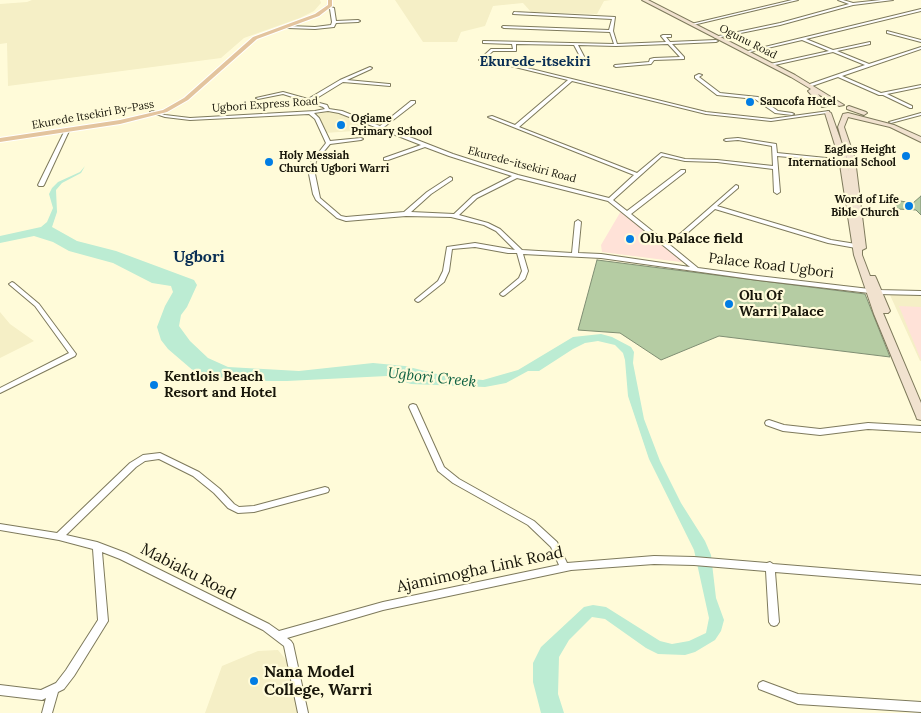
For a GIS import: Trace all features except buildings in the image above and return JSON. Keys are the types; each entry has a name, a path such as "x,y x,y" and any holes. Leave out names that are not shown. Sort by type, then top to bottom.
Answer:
{"main road":[{"name":"Ekurede Itsekiri By-Pass","path":"0,139 154,113 172,104 251,37 309,16 324,7 325,0"},
{"path":"328,7 330,0"},
{"name":"Ogunu Road","path":"638,0 746,52 811,86 846,111"},
{"name":"Ogunu Road","path":"649,1 693,24 716,39"},
{"name":"Ekurede Itsekiri By-Pass","path":"0,139 67,131 175,107 255,38 288,27 318,14 328,7"},
{"name":"Ogunu Road","path":"731,46 810,90 817,96 826,110"},
{"path":"921,140 892,126 829,104 826,110 844,161 856,246 921,416"},
{"path":"826,110 846,111 891,122 921,135"},
{"path":"846,111 841,127 852,166 863,253 874,291 921,400"}],"street":[{"path":"693,24 796,0"},
{"path":"840,0 853,4"},
{"path":"484,42 616,45 670,44 716,39 853,4 891,0"},
{"path":"288,27 315,28 333,26 332,8 328,7"},
{"path":"746,52 921,10"},
{"path":"514,13 612,17 614,19 611,31 616,45"},
{"path":"334,22 358,21"},
{"path":"504,28 611,31"},
{"path":"888,32 921,41"},
{"path":"616,66 651,63 651,60 654,59 683,58 663,36 670,36"},
{"path":"802,39 868,65"},
{"path":"514,42 515,50 492,50 481,60 515,66 706,112 770,120 826,110"},
{"path":"771,65 868,43"},
{"path":"576,44 586,64"},
{"path":"811,86 921,48"},
{"path":"309,101 342,81 370,68"},
{"path":"700,75 696,77 719,94 756,98 776,112 800,115"},
{"path":"839,76 884,94 910,107"},
{"path":"516,126 571,80"},
{"path":"342,81 389,85"},
{"path":"884,94 921,86"},
{"path":"258,98 284,93 325,106 328,110"},
{"path":"381,127 414,102"},
{"name":"Ugbori Express Road","path":"154,113 190,119 328,110"},
{"name":"Ekurede-itsekiri Road","path":"328,110 348,114 426,145 516,176 610,200 695,268"},
{"path":"311,112 317,118 328,143"},
{"path":"891,122 921,114"},
{"path":"490,117 638,175"},
{"path":"41,185 67,131"},
{"path":"361,139 328,143 314,162 312,169 318,199 339,217 346,220 429,213 455,216 486,224 498,230 520,252 525,271 522,279 503,294"},
{"path":"726,140 738,139 773,144 777,192"},
{"path":"386,159 426,145"},
{"path":"610,200 656,157 663,153 685,160 717,161 774,168"},
{"path":"775,154 844,161"},
{"path":"628,213 682,171"},
{"path":"455,216 474,198 516,176"},
{"path":"406,214 429,193 450,178"},
{"path":"666,245 683,234 736,187"},
{"path":"714,207 830,242 856,246"},
{"path":"575,254 578,222"},
{"name":"Palace Road Ugbori","path":"418,300 441,282 446,271 449,248 475,245 520,252 575,254 874,291 921,293"},
{"path":"0,390 73,354 36,305 12,284"},
{"path":"414,407 440,469 456,481 531,523 554,544 564,567"},
{"path":"770,422 783,428 820,432 868,426 921,429"},
{"path":"59,537 133,464 150,457 160,456 196,474 217,491 231,506 238,510 254,509 325,490"},
{"name":"Mabiaku Road","path":"0,527 59,537 97,546 150,569 266,627 288,644 303,713"},
{"path":"0,690 42,695 60,686 70,673 103,621 97,546"},
{"name":"Ajamimogha Link Road","path":"278,636 382,606 564,567 654,560 729,562 770,566"},
{"path":"774,622 770,566 921,580"},
{"path":"763,686 798,699 921,707"},
{"path":"47,713 54,690"}],"shaded area":[{"path":"32,0 320,0 321,3 314,11 300,18 244,38 221,58 8,86 7,43 0,44 0,4"},
{"path":"395,0 611,0 604,1 597,14 531,12 523,3 493,6 485,26 461,32 457,42 423,42"},
{"name":"Ogiame Primary School","path":"334,110 343,116 348,115 356,119 353,121 368,130 325,133 315,115"},
{"name":"Olu Palace field","path":"621,211 688,263 602,252 601,245"},
{"path":"890,295 921,295 921,361 920,361"},
{"path":"899,306 921,307 921,360"},
{"path":"0,312 10,324 34,341 0,358"},
{"name":"Nana Model College, Warri","path":"278,650 287,661 299,713 205,713 222,666 258,651"}],"water":[{"name":"Ugbori Creek","path":"85,166 81,173 62,183 56,190 57,212 52,227 77,241 116,251 194,280 197,285 187,307 181,315 179,326 190,341 208,358 228,367 299,371 373,363 405,366 449,377 483,380 518,370 573,337 601,334 612,337 631,347 634,352 633,363 644,419 660,461 681,503 705,541 711,555 716,598 724,620 721,631 715,640 695,652 685,655 658,654 646,648 605,619 592,617 569,640 559,657 558,694 564,713 541,713 533,682 533,663 541,647 584,607 593,605 606,607 660,641 672,644 689,641 706,633 709,618 694,550 649,459 628,396 623,353 615,345 598,341 585,343 539,371 528,371 506,383 485,387 411,384 387,376 287,381 242,381 196,373 168,349 161,340 157,327 173,292 171,286 152,283 113,263 69,251 53,242 34,236 0,243 0,236 41,227 47,222 53,208 49,194 52,188 58,182 80,172"}],"place":[{"name":"Samcofa Hotel","path":"750,102"},
{"name":"Ogiame Primary School","path":"341,125"},
{"name":"Eagles Height International School","path":"906,156"},
{"name":"Holy Messiah Church Ugbori Warri","path":"269,162"},
{"name":"Word of Life Bible Church","path":"909,206"},
{"name":"Olu Palace field","path":"630,239"},
{"name":"Olu Of Warri Palace","path":"729,304"},
{"name":"Kentlois Beach Resort and Hotel","path":"154,385"},
{"name":"Nana Model College, Warri","path":"254,681"}],"district":[{"name":"Ekurede-itsekiri","path":"535,62"},
{"name":"Ugbori","path":"199,257"}]}
